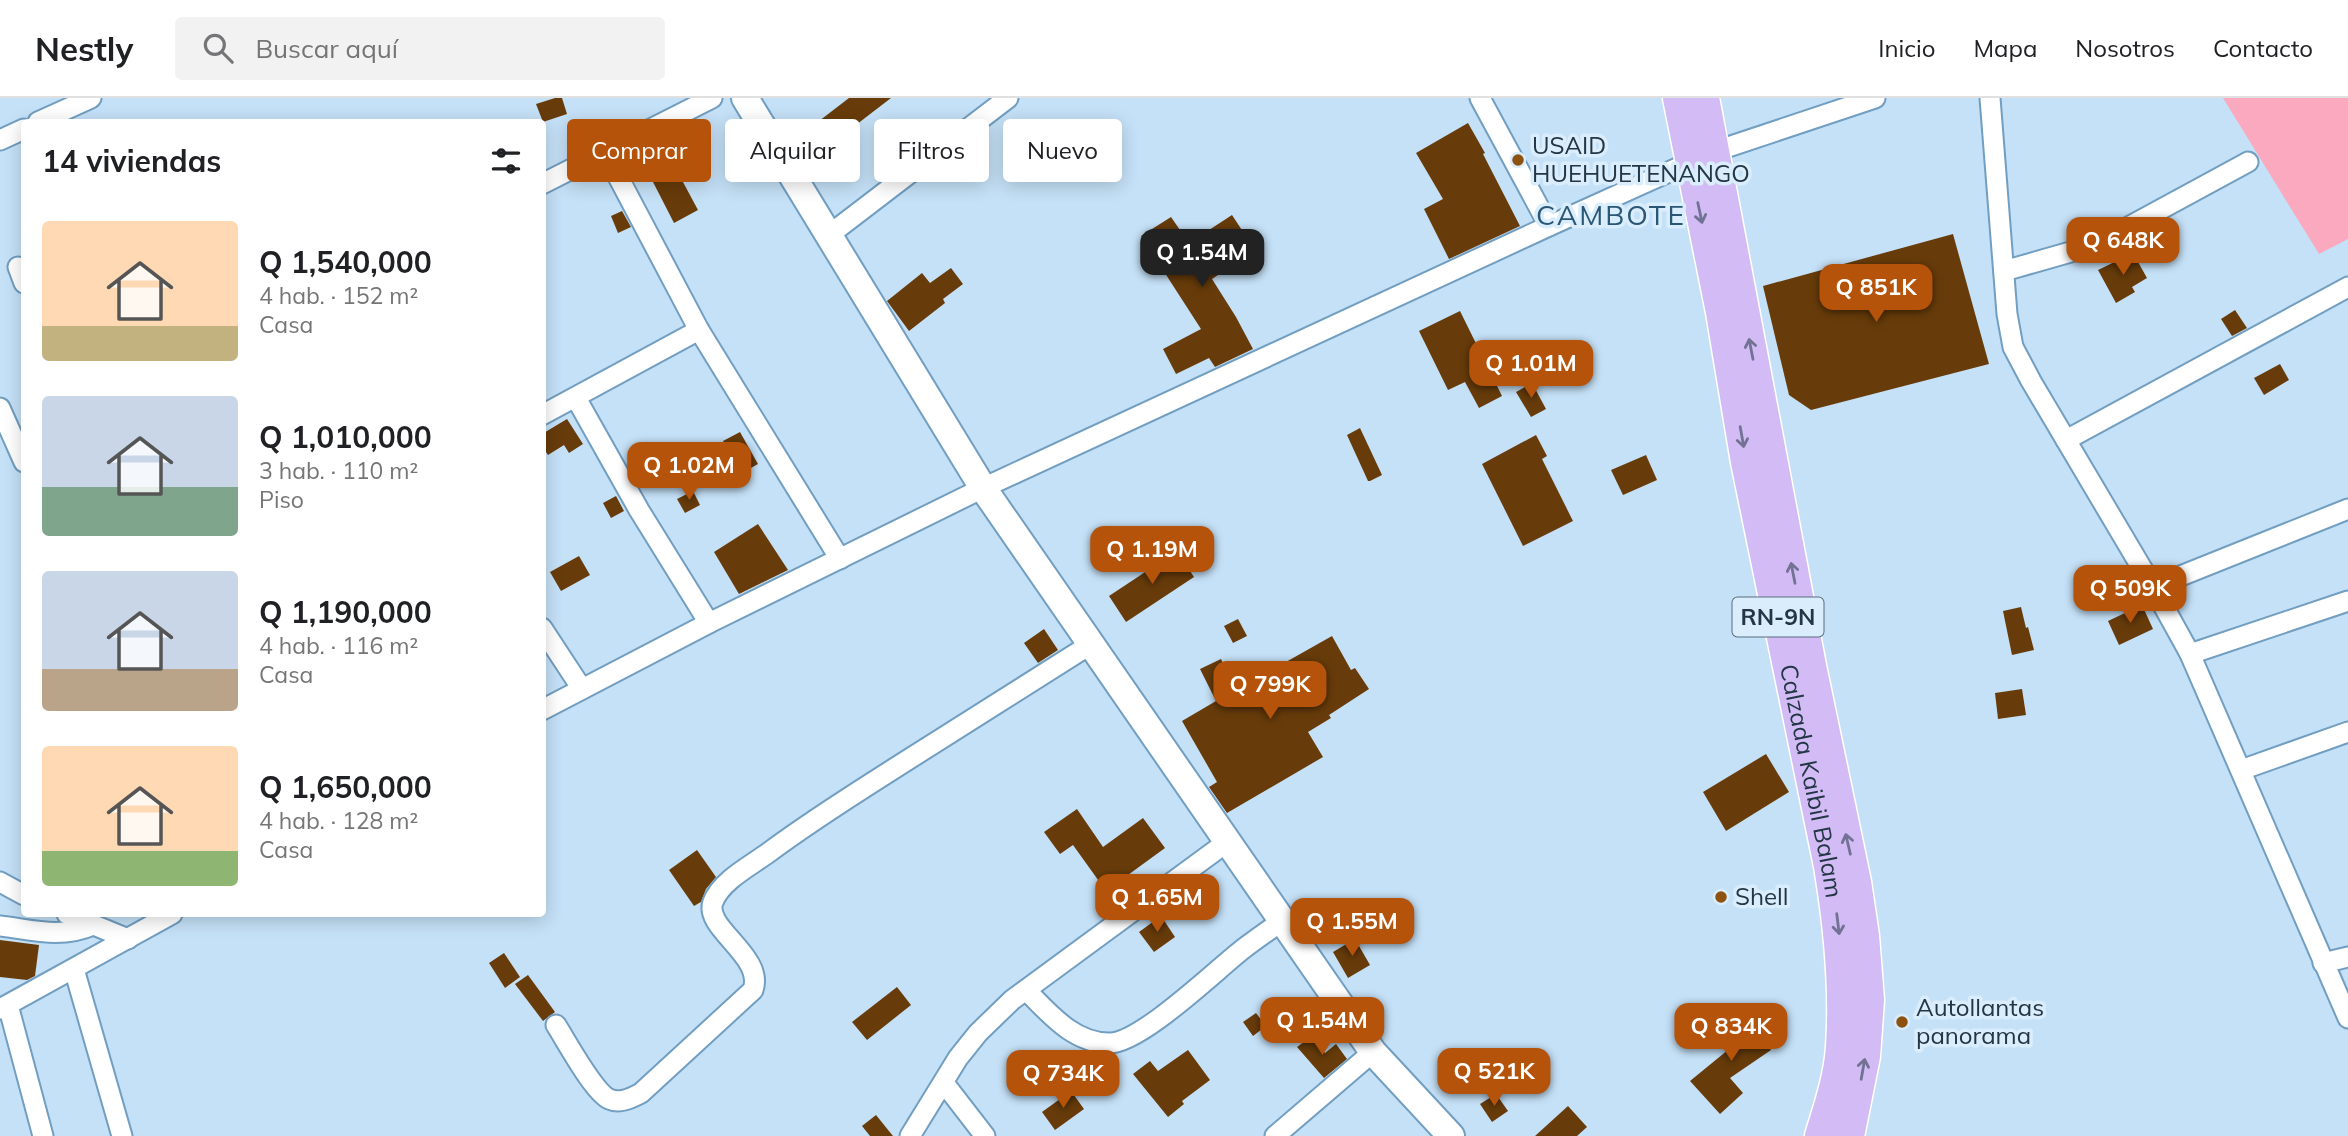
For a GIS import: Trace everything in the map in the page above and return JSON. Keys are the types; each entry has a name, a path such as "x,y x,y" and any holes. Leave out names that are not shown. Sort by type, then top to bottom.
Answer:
{"main road":[{"name":"Calzada Kaibil Balam","path":"1678,98 1702,157 1856,882 1869,1000 1865,1056 1849,1136"},
{"name":"Calzada Kaibil Balam","path":"1704,98 1702,157 1721,312 1749,475 1829,866 1839,929 1842,977 1841,1049 1820,1136"}],"street":[{"path":"45,119 91,98"},
{"path":"670,119 712,98"},
{"path":"745,98 983,488 1373,1052 1451,1136"},
{"path":"829,235 1009,98"},
{"path":"1480,98 1549,226"},
{"path":"546,708 709,622 983,488 1549,226 1702,157 1875,98"},
{"path":"1990,98 2007,314 2013,346 2190,654 2348,1018"},
{"path":"0,140 21,130"},
{"path":"2004,271 2095,245 2248,162"},
{"path":"546,182 567,171"},
{"path":"621,182 699,330 839,559"},
{"path":"2066,440 2348,287"},
{"path":"546,413 699,330"},
{"path":"576,398 639,510 709,622"},
{"path":"0,408 21,447"},
{"path":"2153,587 2348,509"},
{"path":"2190,654 2348,601"},
{"path":"546,634 582,689"},
{"path":"556,1025 597,1089 610,1100 625,1101 641,1093 753,990 755,974 746,957 713,915 712,903 726,884 803,827 1091,645"},
{"path":"2241,769 2348,732"},
{"path":"910,1136 958,1058 978,1033 1026,990 1227,842"},
{"path":"0,882 21,893"},
{"path":"74,917 128,939"},
{"path":"43,1136 4,1007 167,917"},
{"path":"1026,990 1063,1026 1085,1038 1111,1044 1138,1033 1165,1014 1282,921"},
{"path":"0,926 64,934 78,932 93,925"},
{"path":"2323,963 2348,957"},
{"path":"74,969 122,1136"},
{"path":"1275,1136 1373,1052"},
{"path":"944,1083 985,1136"}],"shaded area":[{"path":"2223,98 2348,98 2348,239 2319,254"}],"building":[{"path":"562,98 567,114 546,121 542,119 536,104"},
{"path":"849,98 891,98 860,122 860,119 822,119"},
{"path":"1468,123 1520,226 1449,259 1424,209 1443,199 1416,153"},
{"path":"653,182 683,182 698,210 674,223"},
{"path":"622,211 631,227 618,233 611,216"},
{"path":"1232,215 1255,250 1212,279 1253,349 1215,367 1209,358 1176,374 1163,349 1201,329 1141,236 1171,217 1189,243"},
{"path":"1953,234 1989,364 1811,410 1789,395 1763,286"},
{"path":"2133,253 2147,278 2132,287 2135,292 2116,303 2098,270"},
{"path":"951,268 963,284 943,299 945,303 909,331 887,301 922,273 930,283"},
{"path":"2235,310 2247,328 2232,336 2221,319"},
{"path":"1460,311 1502,396 1479,408 1465,382 1448,390 1419,331"},
{"path":"2280,364 2289,380 2264,395 2254,378"},
{"path":"1532,383 1546,409 1531,417 1516,392"},
{"path":"567,419 583,444 569,453 564,445 548,455 546,432"},
{"path":"1360,428 1382,475 1370,481 1347,435"},
{"path":"740,432 758,464 740,474 723,441"},
{"path":"1536,435 1547,456 1542,459 1573,521 1523,546 1482,464"},
{"path":"1646,455 1657,480 1623,495 1611,470"},
{"path":"693,491 700,505 685,513 677,499"},
{"path":"616,496 624,511 611,518 603,503"},
{"path":"758,524 788,570 739,594 714,552"},
{"path":"1177,551 1194,577 1126,622 1109,596"},
{"path":"579,556 590,575 561,591 550,572"},
{"path":"2142,605 2153,629 2119,645 2108,621"},
{"path":"2021,607 2034,650 2012,655 2003,611"},
{"path":"1238,619 1247,636 1233,643 1224,626"},
{"path":"1044,629 1058,650 1038,663 1024,643"},
{"path":"1332,636 1351,670 1355,668 1369,689 1308,732 1323,757 1227,813 1209,787 1217,782 1182,721 1216,701 1200,669 1221,659 1236,690"},
{"path":"2022,689 2026,715 1998,719 1995,693"},
{"path":"1766,754 1789,792 1726,831 1703,792"},
{"path":"1077,809 1103,847 1143,818 1165,848 1106,891 1073,845 1060,854 1044,832"},
{"path":"697,850 716,877 706,889 701,902 694,906 669,870"},
{"path":"1161,916 1175,937 1154,952 1139,932"},
{"path":"1355,939 1370,965 1348,978 1333,952"},
{"path":"0,940 39,945 35,976 27,980 0,977"},
{"path":"504,953 520,977 505,988 489,963"},
{"path":"528,975 555,1012 543,1021 515,984"},
{"path":"897,987 911,1005 867,1040 852,1022"},
{"path":"1746,1012 1771,1050 1730,1078 1743,1093 1720,1114 1690,1081 1734,1045 1722,1027"},
{"path":"1256,1013 1266,1026 1253,1036 1243,1022"},
{"path":"1312,1036 1325,1053 1336,1044 1347,1059 1324,1078 1297,1047"},
{"path":"1188,1050 1210,1080 1182,1101 1184,1104 1168,1117 1133,1074 1150,1061 1158,1071"},
{"path":"1071,1091 1084,1109 1055,1130 1042,1112"},
{"path":"1496,1094 1508,1111 1492,1122 1480,1104"},
{"path":"1568,1106 1587,1127 1577,1136 1535,1136"},
{"path":"876,1115 893,1136 870,1136 862,1126"}],"place":[{"name":"USAID HUEHUETENANGO","path":"1518,160"},
{"name":"Shell","path":"1721,897"},
{"name":"Autollantas panorama","path":"1902,1022"}],"district":[{"name":"CAMBOTE","path":"1611,215"}]}
